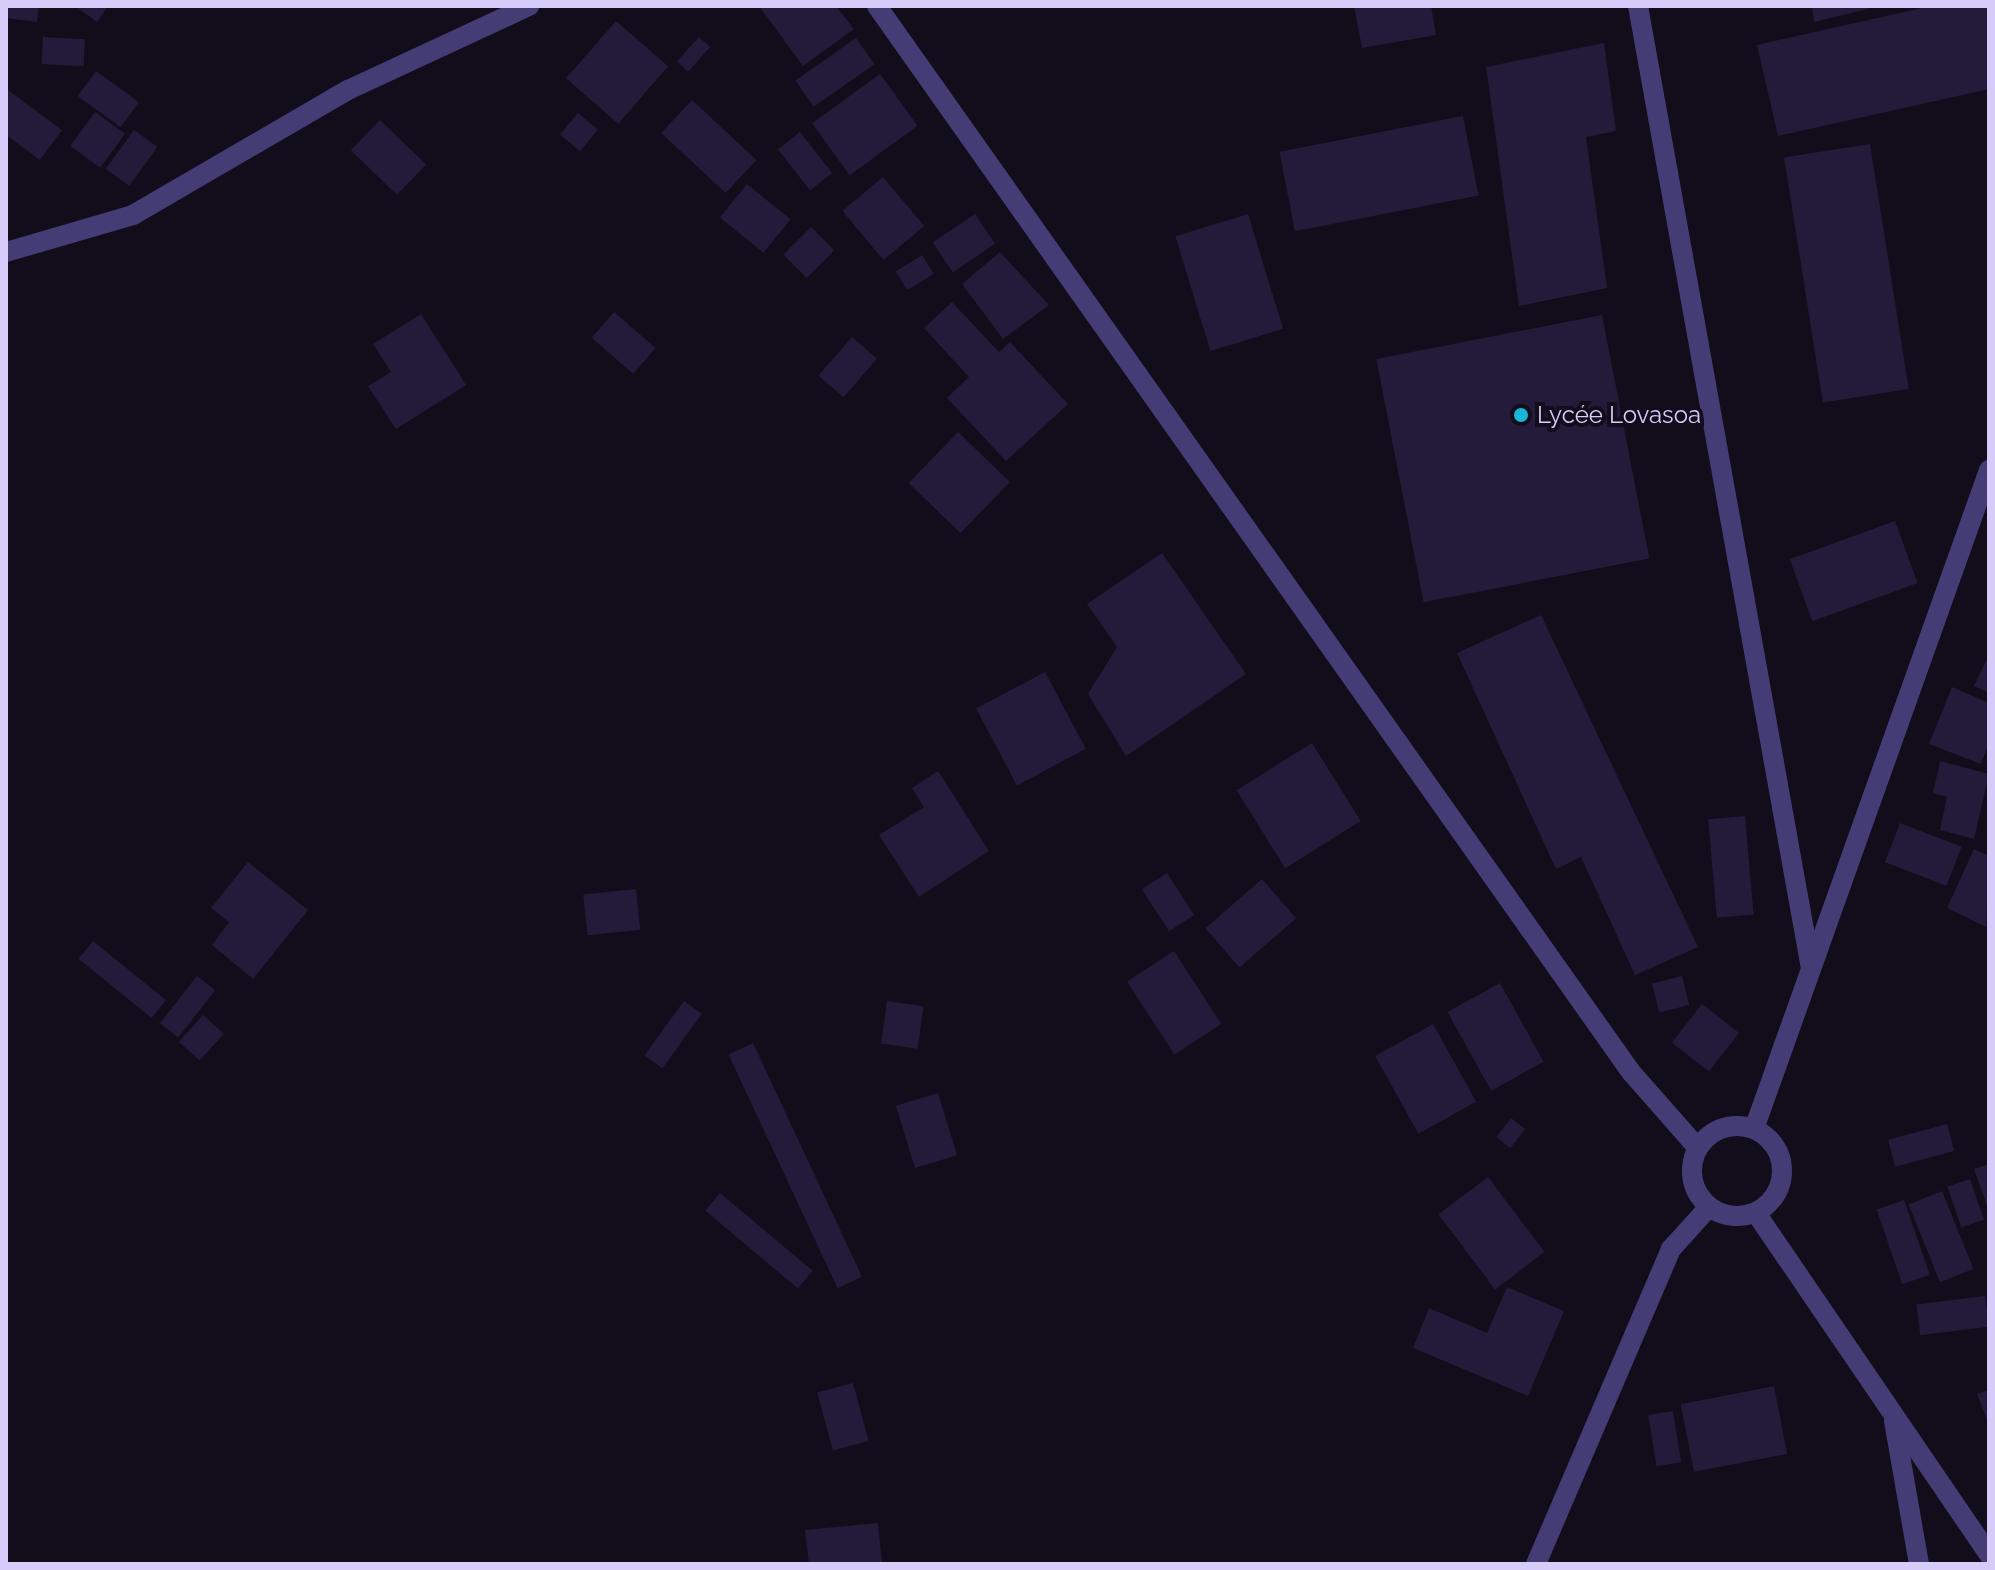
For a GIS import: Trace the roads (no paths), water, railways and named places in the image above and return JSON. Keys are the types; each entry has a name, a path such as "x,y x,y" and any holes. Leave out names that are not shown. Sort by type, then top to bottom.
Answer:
{"street":[{"path":"6,252 133,215 348,90 529,6"},
{"path":"1638,6 1811,968"},
{"path":"883,9 1631,1072 1697,1147"},
{"path":"1754,1129 1989,470"},
{"path":"1733,1125 1754,1129 1772,1140 1782,1181 1774,1200 1756,1213 1732,1216 1709,1207 1695,1190 1690,1168 1697,1147 1713,1132 1733,1125"},
{"path":"1536,1564 1671,1249 1709,1207"},
{"path":"1756,1213 1894,1421 1989,1555"},
{"path":"1894,1421 1919,1564"}],"place":[{"name":"Lycée Lovasoa","path":"1521,415"}]}
